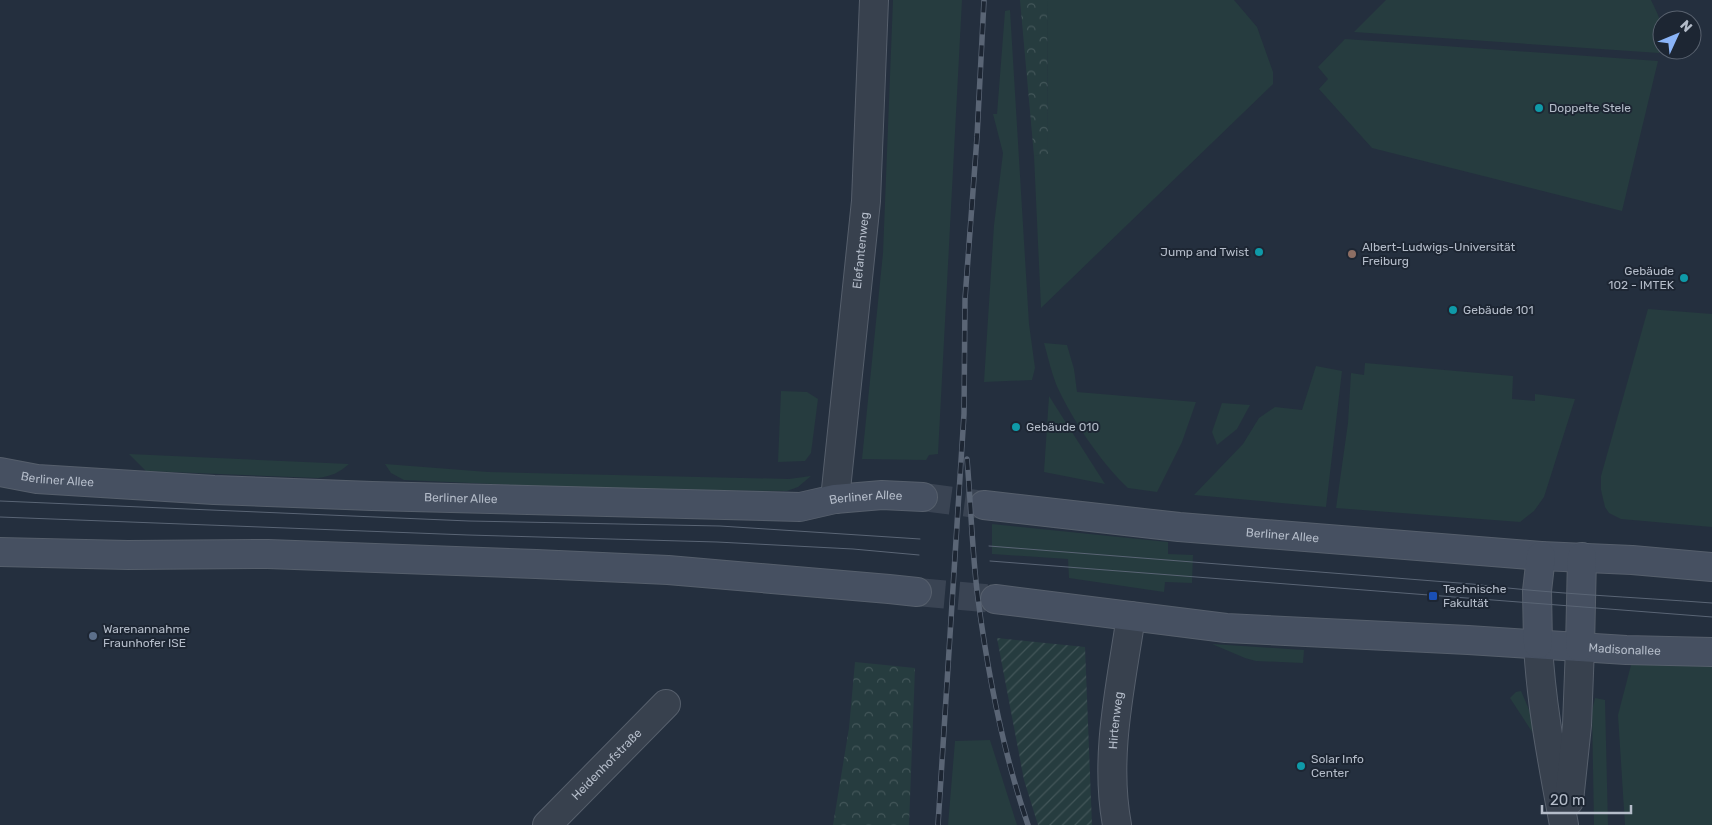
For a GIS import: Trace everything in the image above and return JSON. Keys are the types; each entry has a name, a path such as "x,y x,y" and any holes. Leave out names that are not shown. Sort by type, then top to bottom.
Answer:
{"main road":[{"name":"Berliner Allee","path":"0,472 37,479 382,496 783,506 800,506 835,499 882,495 923,497"},
{"name":"Berliner Allee","path":"984,505 1179,527 1541,556 1582,557"},
{"path":"0,552 128,555 268,554 536,564 668,570 916,592"},
{"path":"995,599 1034,602 1226,628 1538,644 1537,591 1541,556"},
{"path":"1580,647 1582,557 1712,566"},
{"name":"Madisonallee","path":"1538,644 1626,650 1712,652"}],"street":[{"name":"Elefantenweg","path":"835,499 866,201 874,0"},
{"name":"Hirtenweg","path":"1117,825 1114,808 1114,731 1131,616"},
{"path":"1538,644 1541,690 1565,825"},
{"path":"1565,825 1577,725 1580,647"},
{"name":"Heidenhofstraße","path":"547,825 666,704"}],"green space":[{"path":"893,0 962,0 938,454 929,455 926,460 862,459 883,253"},
{"path":"1020,0 1047,0 1048,154 1034,156"},
{"path":"1047,0 1234,0 1257,27 1273,72 1273,84 1041,308 1034,156 1048,153"},
{"path":"1386,0 1651,0 1655,10 1652,10 1652,53 1354,32"},
{"path":"1010,10 1029,324 1035,368 1032,380 984,382 994,225 1003,153 993,114 997,114 1005,11"},
{"path":"1345,39 1658,61 1622,211 1372,148 1319,89 1328,79 1318,67"},
{"path":"1648,309 1712,314 1712,527 1621,519 1609,513 1605,507 1601,490 1601,476"},
{"path":"1044,343 1067,345 1074,369 1077,392 1196,402 1182,442 1157,492 1128,488 1097,453 1062,397 1054,379"},
{"path":"1365,363 1513,376 1512,399 1535,401 1535,394 1575,399 1544,497 1534,511 1520,522 1336,508 1348,423 1351,373 1364,375"},
{"path":"1316,366 1342,371 1326,507 1194,495 1243,444 1259,418 1275,407 1302,410"},
{"path":"781,391 807,392 818,399 811,453 805,461 778,462"},
{"path":"1049,396 1105,484 1044,472"},
{"path":"1222,403 1250,405 1237,429 1217,445 1212,432"},
{"path":"129,454 349,464 335,474 318,478 146,471"},
{"path":"385,464 488,472 789,479 811,476 798,487 787,491 605,489 404,480 391,473"},
{"path":"992,524 1168,542 1168,554 1193,555 1192,583 1165,582 1164,592 1069,578 1068,559 992,554"},
{"path":"997,638 1085,647 1092,825 1038,825 1024,780"},
{"path":"1212,644 1304,650 1303,663 1256,661"},
{"path":"855,662 915,668 909,825 833,825 849,728"},
{"path":"1631,665 1712,666 1712,825 1625,825 1618,715"},
{"path":"1521,691 1531,714 1536,738 1510,698 1516,692"},
{"path":"1595,698 1605,700 1608,825 1594,825 1592,711"},
{"path":"990,740 1017,825 948,825 955,741"}],"tunnel":[{"path":"923,497 984,505"},
{"path":"917,592 995,599"}],"tram line":[{"path":"0,501 469,521 720,526 920,539"},
{"path":"0,517 468,535 717,542 853,549 919,555"},
{"path":"989,546 1472,584 1562,593 1712,603"},
{"path":"990,561 1712,617"}],"railway":[{"path":"938,825 964,414 965,299 977,137 984,0"},
{"path":"967,459 976,582 982,628 997,713 1011,770 1028,825"}],"place":[{"name":"Doppelte Stele","path":"1539,108"},
{"name":"Jump and Twist","path":"1259,252"},
{"name":"Albert-Ludwigs-Universität Freiburg","path":"1352,254"},
{"name":"Gebäude 102 - IMTEK","path":"1684,278"},
{"name":"Gebäude 101","path":"1453,310"},
{"name":"Gebäude 010","path":"1016,427"},
{"name":"Technische Fakultät","path":"1433,596"},
{"name":"Warenannahme Fraunhofer ISE","path":"93,636"},
{"name":"Solar Info Center","path":"1301,766"}]}
